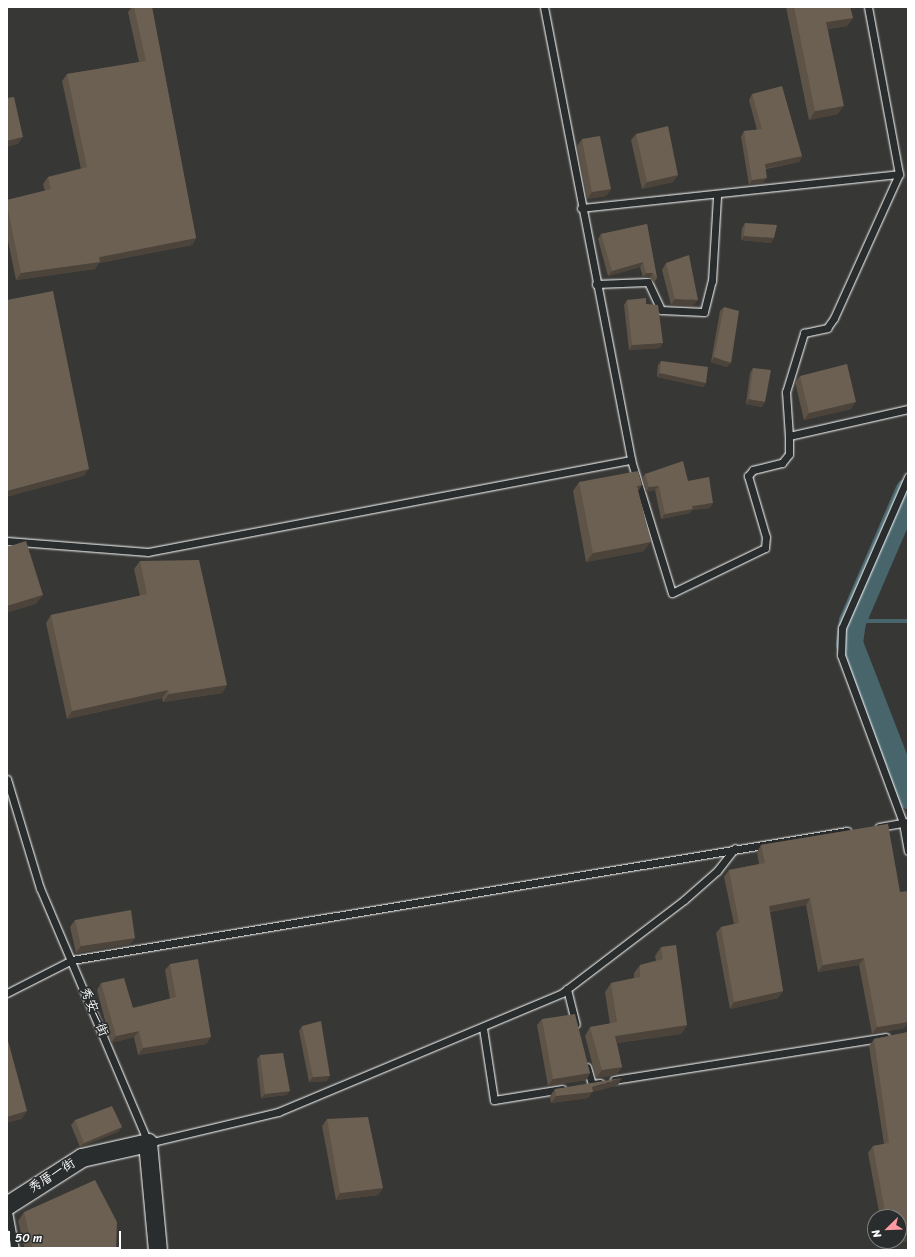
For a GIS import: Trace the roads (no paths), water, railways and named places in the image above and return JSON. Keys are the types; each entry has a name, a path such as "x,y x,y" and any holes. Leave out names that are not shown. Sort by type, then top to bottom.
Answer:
{"street":[{"name":"秀厝一街","path":"7,1206 82,1158 148,1143"},
{"name":"秀安一街","path":"148,1143 158,1250"}],"lane":[{"path":"544,7 631,460 672,592 765,548 766,537 748,476 753,470 782,463 789,454 786,392 804,333 827,328 834,318 900,174 868,7"},
{"path":"582,208 717,196 900,174"},
{"path":"596,284 648,282 661,310 704,312 712,281 717,196"},
{"path":"789,436 908,409"},
{"path":"7,541 148,552 631,460"},
{"path":"908,477 842,628 841,655 906,822 908,852"},
{"name":"秀安一街","path":"7,779 40,888 72,960 148,1143"},
{"path":"872,828 906,822"},
{"path":"7,993 72,960 735,848 857,830"},
{"path":"148,1143 278,1112 483,1028 567,989 684,900 717,871 735,848"},
{"path":"567,989 578,1033"},
{"path":"483,1028 494,1100 569,1088"},
{"path":"584,1055 588,1085 893,1036"},
{"path":"7,1206 15,1250"}],"waterway":[{"path":"908,491 852,621 849,643 908,795"},
{"path":"852,621 908,621"}]}
